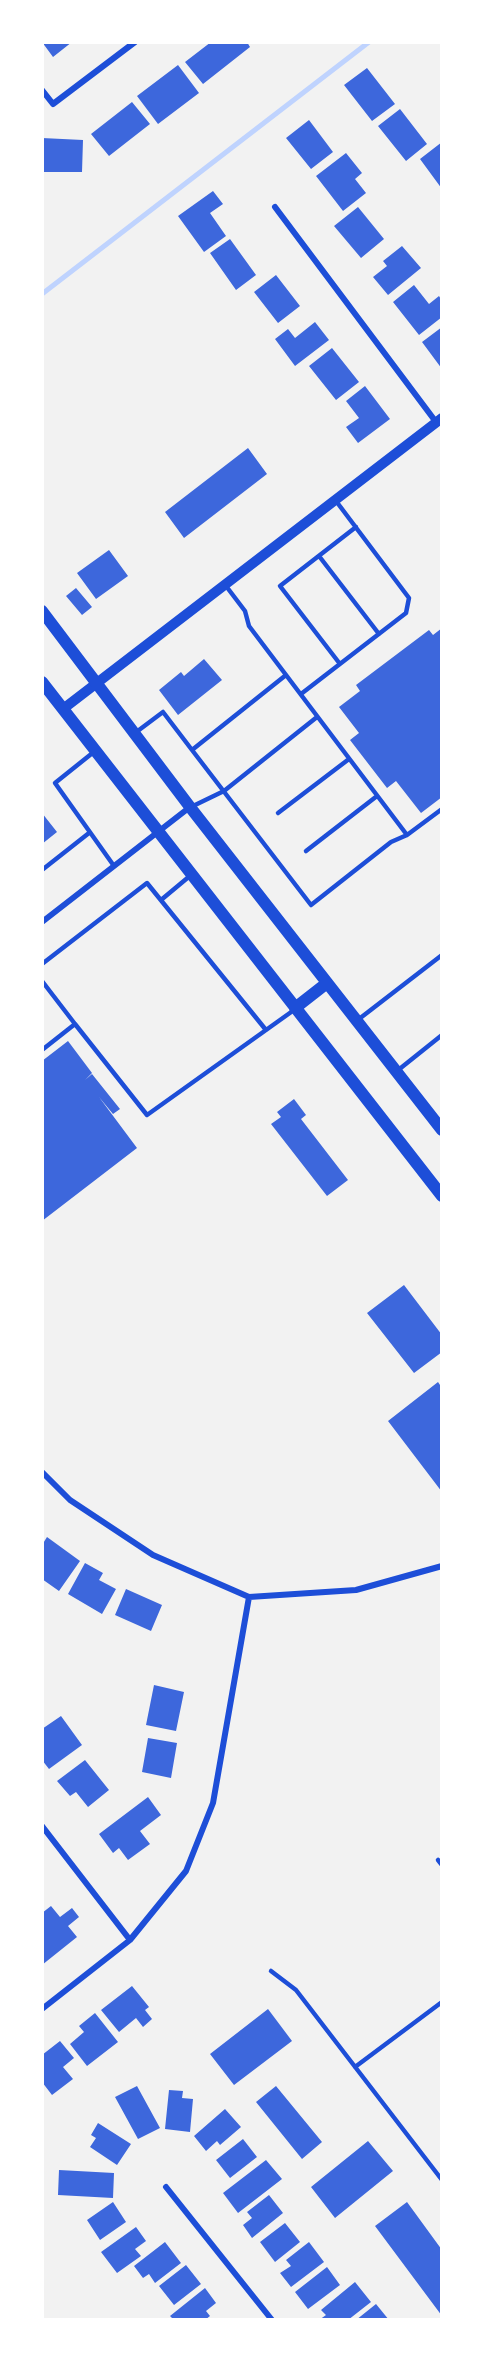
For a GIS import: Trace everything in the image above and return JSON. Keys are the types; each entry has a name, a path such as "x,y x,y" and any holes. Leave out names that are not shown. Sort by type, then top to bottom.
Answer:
{"main road":[{"path":"42,611 190,807 442,1130"},
{"path":"42,682 442,1196"},
{"path":"295,1008 327,983"}],"street":[{"path":"42,90 53,104 135,42"},
{"path":"63,709 439,420 275,207"},
{"path":"42,922 190,807"},
{"path":"42,1472 70,1500 153,1555 249,1597 357,1590 442,1566"},
{"path":"42,2009 130,1940 186,1871 213,1803 249,1597"},
{"path":"42,1826 130,1940"},
{"path":"166,2187 272,2320"}],"lane":[{"path":"301,694 406,613 409,598 334,499"},
{"path":"340,664 280,586 356,527"},
{"path":"320,556 379,634"},
{"path":"225,584 245,611 249,626 407,835"},
{"path":"192,750 286,675"},
{"path":"135,733 163,712 311,905 391,842 407,835 442,809"},
{"path":"190,807 224,791 317,717"},
{"path":"95,751 55,783 114,866"},
{"path":"278,813 349,759"},
{"path":"306,851 378,796"},
{"path":"42,870 89,833"},
{"path":"161,900 191,875"},
{"path":"42,964 147,883 266,1030"},
{"path":"356,1021 442,955"},
{"path":"42,981 147,1115 295,1008"},
{"path":"42,1050 75,1024"},
{"path":"397,1072 442,1035"},
{"path":"271,1971 296,1990 442,2180"},
{"path":"355,2067 442,2002"}],"building":[{"path":"42,42 72,42 53,57"},
{"path":"211,42 247,42 250,47 203,84 185,62"},
{"path":"178,65 199,93 158,124 137,96"},
{"path":"367,68 395,104 372,121 344,85"},
{"path":"132,102 150,124 109,156 91,134"},
{"path":"400,109 427,144 406,161 378,126"},
{"path":"309,120 333,152 311,169 286,138"},
{"path":"42,138 83,140 82,172 42,172"},
{"path":"442,142 442,189 420,159"},
{"path":"346,153 362,173 355,179 366,193 343,211 316,176"},
{"path":"213,191 223,204 210,213 226,236 204,252 178,216"},
{"path":"358,207 384,239 361,258 334,226"},
{"path":"230,239 256,275 236,290 210,253"},
{"path":"402,246 421,268 388,295 373,277 387,266 383,261"},
{"path":"276,275 300,306 278,323 254,292"},
{"path":"414,285 429,304 439,296 442,301 442,317 419,335 393,302"},
{"path":"315,322 329,340 295,366 275,339 288,329 295,338"},
{"path":"442,327 442,369 422,342"},
{"path":"332,348 359,382 336,400 309,366"},
{"path":"365,386 390,419 358,443 346,427 359,418 346,401"},
{"path":"248,448 267,474 184,538 165,512"},
{"path":"109,550 128,576 96,599 77,573"},
{"path":"76,588 92,607 82,615 66,596"},
{"path":"442,628 442,797 421,813 396,781 387,788 350,740 359,733 339,707 360,691 356,685 429,630 433,635"},
{"path":"204,659 222,680 178,715 159,690 181,672 184,676"},
{"path":"42,813 57,832 42,844"},
{"path":"68,1041 92,1073 85,1080 92,1074 120,1109 113,1114 99,1097 137,1148 42,1221 42,1061"},
{"path":"294,1099 306,1115 301,1119 348,1180 327,1196 271,1124 281,1117 277,1112"},
{"path":"404,1285 442,1335 442,1352 414,1373 367,1313"},
{"path":"438,1382 442,1388 442,1492 388,1421"},
{"path":"47,1537 80,1561 59,1591 42,1579 42,1545"},
{"path":"85,1563 103,1573 99,1580 116,1589 102,1614 68,1594"},
{"path":"126,1589 162,1605 151,1631 115,1615"},
{"path":"154,1685 184,1692 176,1731 146,1725"},
{"path":"61,1716 82,1745 49,1769 42,1760 42,1729"},
{"path":"148,1738 177,1743 171,1778 142,1772"},
{"path":"85,1760 109,1790 88,1807 76,1792 70,1796 57,1781"},
{"path":"148,1797 161,1815 140,1831 150,1844 128,1860 119,1848 113,1853 99,1834"},
{"path":"51,1906 60,1917 72,1908 79,1917 68,1926 77,1937 42,1965 42,1913"},
{"path":"132,1986 149,2007 145,2010 152,2019 143,2027 136,2018 119,2032 101,2010"},
{"path":"268,2009 292,2041 234,2085 210,2054"},
{"path":"95,2013 118,2042 87,2066 70,2044 84,2032 79,2026"},
{"path":"60,2041 74,2058 63,2067 73,2079 52,2095 42,2082 42,2055"},
{"path":"137,2086 160,2128 138,2139 115,2097"},
{"path":"276,2086 322,2142 302,2159 256,2102"},
{"path":"169,2090 183,2091 182,2098 193,2099 190,2132 165,2129"},
{"path":"225,2109 241,2127 220,2145 217,2141 206,2151 194,2136"},
{"path":"98,2123 131,2144 117,2165 90,2147 96,2138 91,2135"},
{"path":"243,2139 257,2157 230,2178 216,2160"},
{"path":"368,2141 393,2171 335,2218 311,2187"},
{"path":"266,2160 282,2179 238,2213 223,2193"},
{"path":"59,2170 114,2173 113,2198 58,2195"},
{"path":"269,2195 283,2213 252,2238 243,2225 252,2218 247,2212"},
{"path":"113,2202 126,2222 100,2240 87,2220"},
{"path":"407,2202 442,2250 442,2316 375,2226"},
{"path":"285,2223 300,2242 275,2262 260,2242"},
{"path":"136,2227 146,2241 135,2249 141,2256 117,2273 101,2252"},
{"path":"165,2242 181,2263 155,2283 149,2274 143,2278 134,2266"},
{"path":"309,2242 324,2262 291,2287 280,2273 291,2266 286,2260"},
{"path":"186,2265 201,2284 174,2305 159,2286"},
{"path":"327,2267 340,2285 308,2309 295,2292"},
{"path":"355,2282 371,2302 348,2320 319,2320 326,2315 321,2310"},
{"path":"205,2288 216,2303 206,2311 210,2316 205,2320 174,2320 170,2316"},
{"path":"376,2304 389,2320 356,2320"}],"waterway":[{"path":"42,294 369,42"}]}
